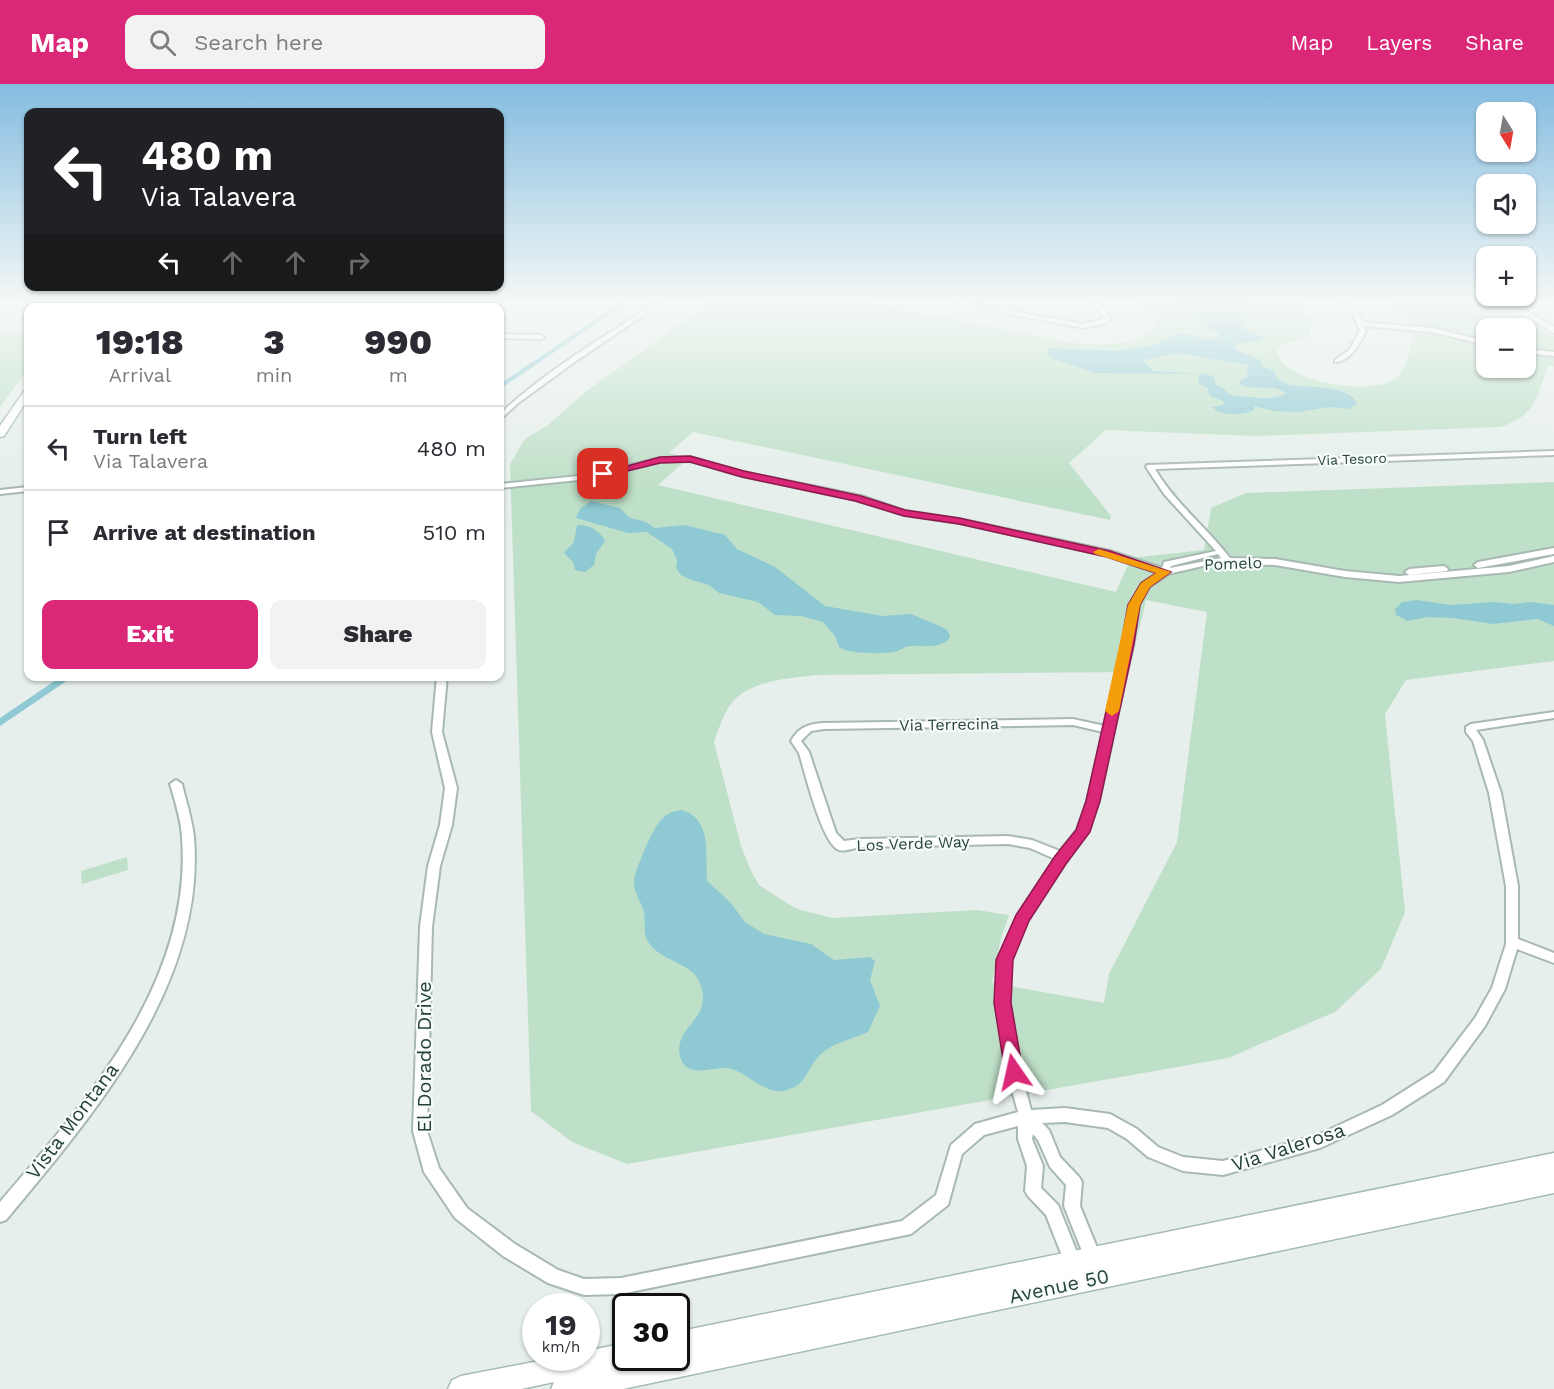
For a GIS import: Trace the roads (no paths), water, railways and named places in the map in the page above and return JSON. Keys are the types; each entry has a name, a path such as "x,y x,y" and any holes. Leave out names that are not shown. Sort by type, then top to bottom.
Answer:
{"main road":[{"path":"0,434 24,400"},
{"name":"Avenue 50","path":"564,1389 1554,1163"},
{"name":"Avenue 50","path":"690,1341 1554,1182"},
{"path":"461,1389 612,1358"}],"street":[{"path":"504,413 569,364"},
{"name":"Via Tesoro","path":"1224,556 1216,543 1165,492 1150,467 1554,453"},
{"path":"504,486 588,477 660,460 690,459 742,474 858,498 904,513 959,521 1110,554 1165,572"},
{"path":"0,492 24,489"},
{"name":"Pomelo","path":"1165,572 1224,556 1273,557 1355,569 1409,572 1486,564 1554,551"},
{"name":"Pomelo","path":"1224,556 1345,574 1399,579 1509,569 1554,559"},
{"path":"1087,1270 1072,1206 1074,1182 1055,1162 1044,1135 1031,1117 1014,1072 1003,1003 1005,960 1021,919 1062,857 1082,832 1093,801 1134,605 1145,585 1165,572"},
{"name":"El Dorado Drive","path":"442,681 437,732 451,788 446,825 434,866 426,927 420,1131 432,1172 461,1213 509,1250 554,1277 584,1287 621,1286 905,1228 943,1200 956,1150 980,1129 1031,1117"},
{"name":"Via Valerosa","path":"1031,1117 1065,1115 1110,1121 1132,1134 1153,1152 1183,1164 1223,1168 1320,1141 1387,1110 1439,1077 1480,1022 1498,989 1512,942 1512,886 1496,793 1478,740 1471,732 1471,727 1554,715"},
{"name":"Via Terrecina","path":"796,741 801,732 808,727 824,726 1073,722 1108,730"},
{"name":"Los Verde Way","path":"796,741 804,752 831,836 841,846 860,843 1008,840 1032,844 1062,857"},
{"name":"Vista Montana","path":"0,1214 90,1106 115,1068 147,1010 168,962 180,928 189,867 188,837 176,784"},
{"path":"1512,942 1554,958"},
{"path":"1031,1117 1025,1139 1035,1167 1033,1191 1052,1210 1087,1270"}],"water":[{"path":"1068,364 1147,364 1153,371 1207,374 1214,377 1216,385 1230,395 1267,398 1286,393 1275,388 1240,385 1239,382 1248,376 1246,370 1250,368 1241,364 1262,364 1263,367 1272,370 1282,382 1345,392 1357,404 1348,409 1328,407 1299,412 1274,411 1254,406 1254,410 1249,412 1226,413 1212,407 1226,404 1211,397 1207,391 1209,389 1198,383 1199,374 1096,373"},
{"path":"591,501 620,508 630,518 646,522 655,528 684,525 725,535 737,549 775,567 825,606 882,616 911,614 944,628 950,637 942,644 909,646 889,653 865,653 843,649 839,647 835,636 823,622 801,616 775,615 758,602 719,593 709,585 681,575 676,568 677,560 672,549 647,532 628,533 576,518 580,509"},
{"path":"577,525 594,529 605,541 596,554 594,565 585,572 575,570 573,562 564,553 574,542"},
{"path":"1417,600 1450,605 1530,602 1554,605 1554,626 1537,619 1493,624 1428,617 1408,621 1396,615 1395,609 1402,602"},
{"path":"681,810 691,814 703,829 707,881 730,902 745,922 764,934 811,944 834,960 870,957 875,961 870,980 880,1006 868,1032 824,1052 815,1060 800,1083 790,1089 774,1091 732,1069 695,1070 684,1064 680,1056 682,1037 699,1013 703,994 699,981 690,970 661,954 649,943 645,932 644,912 634,882 640,860 658,825 667,814"}],"waterway":[{"path":"504,384 534,364"},
{"path":"0,723 62,681"}]}
